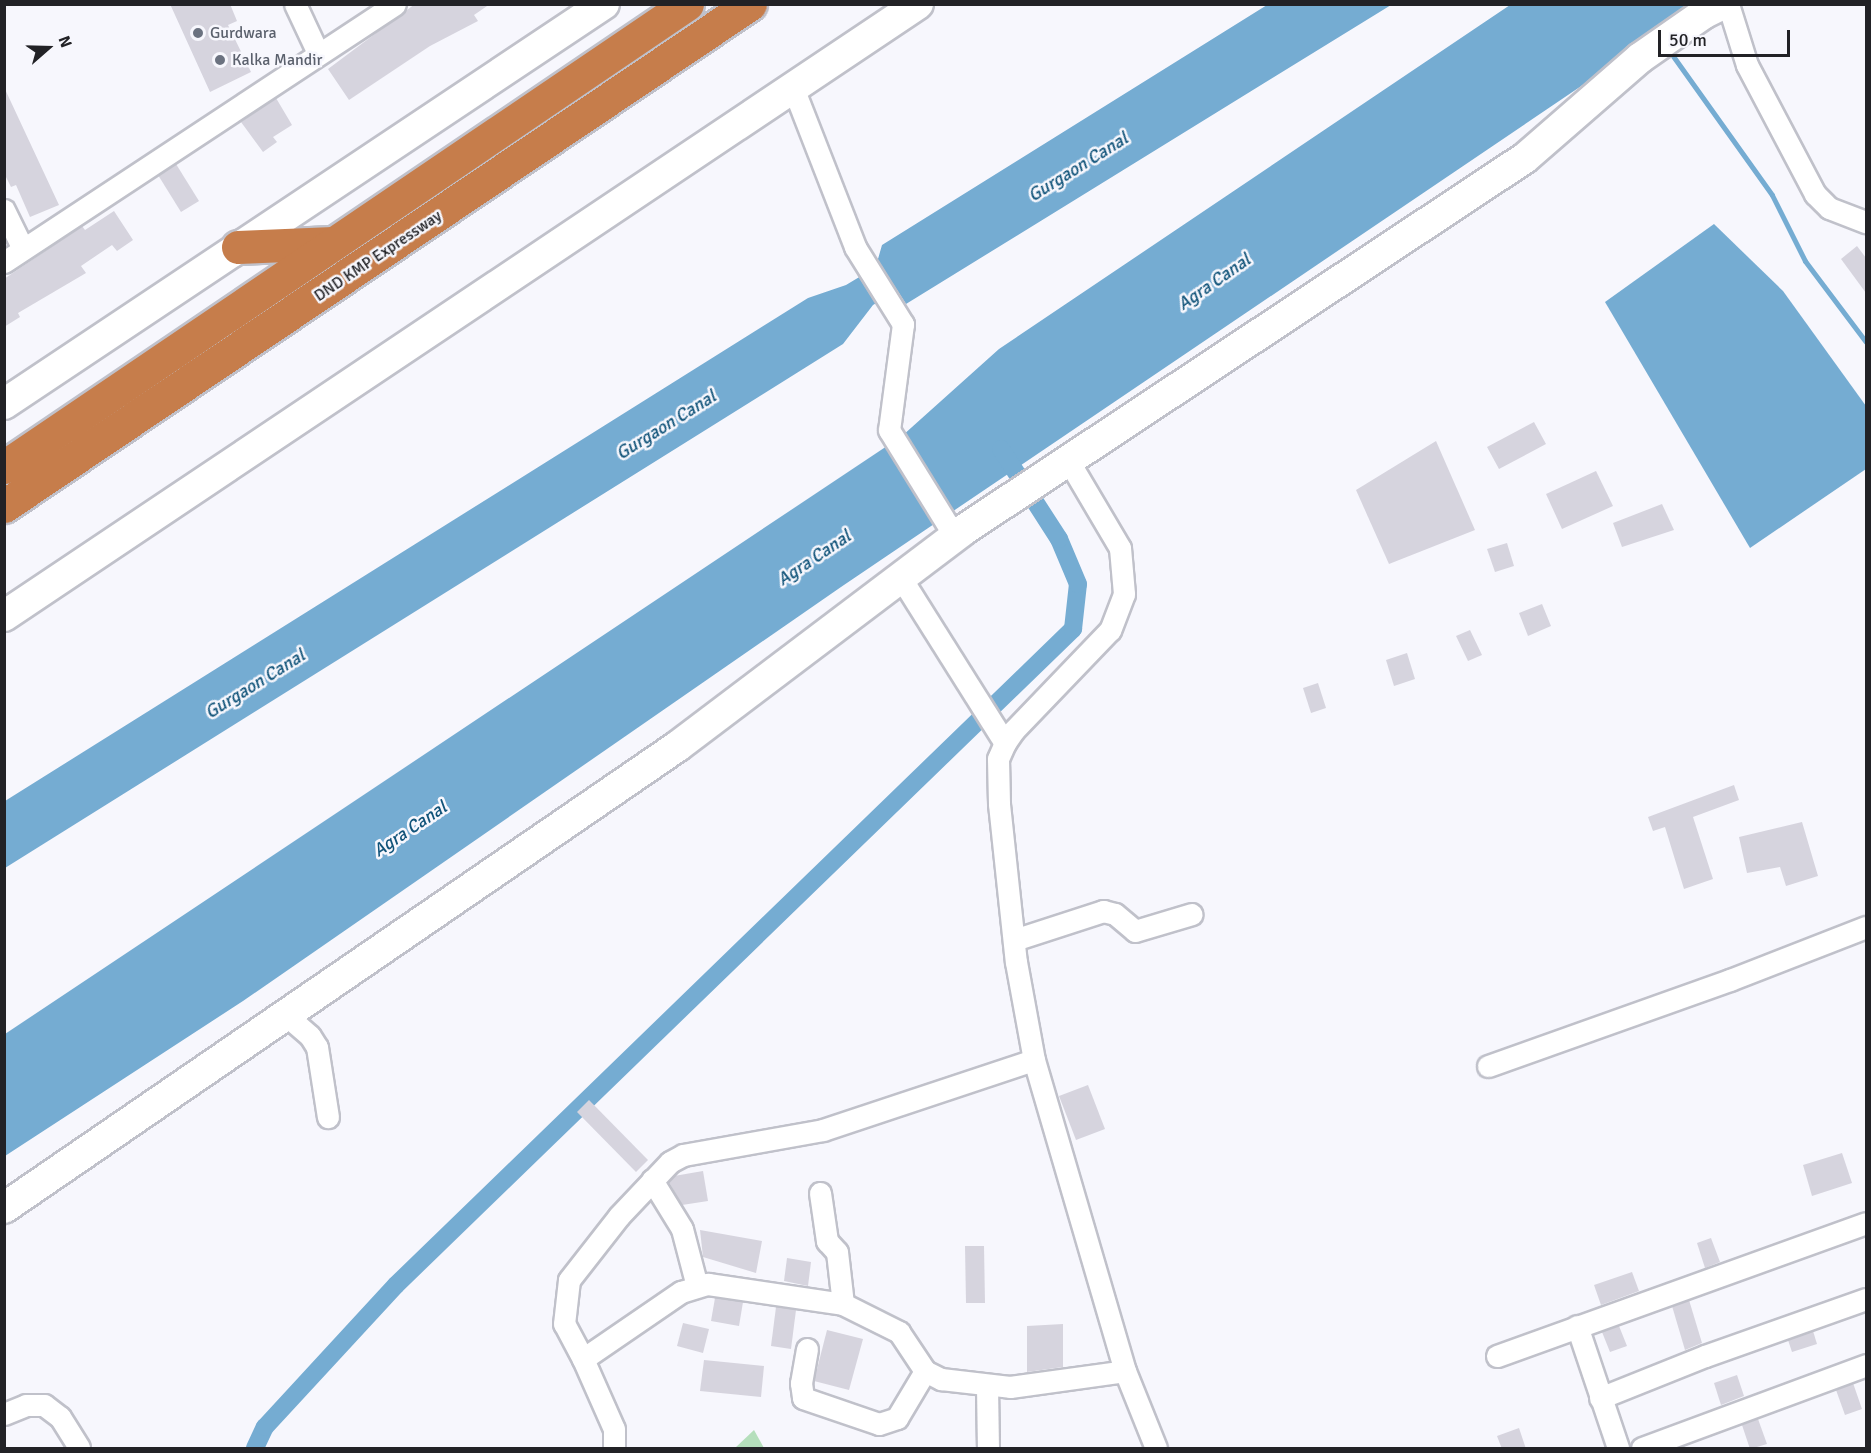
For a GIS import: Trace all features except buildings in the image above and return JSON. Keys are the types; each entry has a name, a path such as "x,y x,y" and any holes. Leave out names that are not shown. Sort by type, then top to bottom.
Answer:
{"highway":[{"path":"4,467 687,4"},
{"name":"DND KMP Expressway","path":"4,506 750,4"},
{"path":"238,247 333,243"}],"street":[{"path":"295,4 318,53"},
{"path":"4,262 395,4"},
{"path":"4,404 604,4"},
{"path":"4,616 792,86 918,4"},
{"path":"4,1208 678,746 955,537 1525,158 1640,58 1718,8 1758,90 1815,194 1829,208 1866,222"},
{"path":"792,86 855,247 903,324 889,430 955,537"},
{"path":"4,210 23,249"},
{"path":"1068,460 1120,548 1124,594 1110,630 1014,730 1005,743 997,769 1014,940 1034,1060 1125,1371 1156,1449"},
{"path":"901,578 1005,743"},
{"path":"1014,940 1103,912 1114,914 1135,931 1192,914"},
{"path":"1488,1066 1740,976 1866,927"},
{"path":"287,1016 310,1036 317,1047 328,1117"},
{"path":"614,1449 614,1429 583,1359 564,1324 569,1280 670,1161 683,1155 823,1130 1034,1060"},
{"path":"652,1180 682,1229 697,1286"},
{"path":"820,1193 827,1240 837,1252 843,1304"},
{"path":"1497,1356 1866,1223"},
{"path":"583,1359 697,1286 726,1284 843,1304 899,1332 925,1371 941,1379 987,1386 1032,1386 1125,1371"},
{"path":"1600,1398 1705,1356 1866,1299"},
{"path":"1577,1326 1618,1449"},
{"path":"807,1349 801,1383 803,1398 879,1424 897,1418 925,1371"},
{"path":"1642,1449 1866,1365"},
{"path":"987,1386 988,1449"},
{"path":"5,1413 26,1405 44,1405 60,1417 79,1449"}],"green space":[{"path":"754,1430 764,1448 735,1448"}],"water":[{"name":"Gurgaon Canal","path":"1267,5 1391,5 906,304 897,290 873,305 843,344 5,868 5,801 808,298 846,285 871,270 876,266 882,245"},
{"name":"Agra Canal","path":"1510,5 1701,5 841,587 243,1001 5,1156 5,1034 902,436 999,349"},
{"path":"1714,224 1783,291 1866,406 1866,469 1750,548 1605,302"}],"waterway":[{"path":"1668,49 1772,195 1805,261 1866,342"},
{"path":"255,1448 265,1427 396,1285 1073,629 1078,584 1059,539 1001,449"}],"place":[{"name":"Gurdwara","path":"198,33"},
{"name":"Kalka Mandir","path":"220,60"}]}
